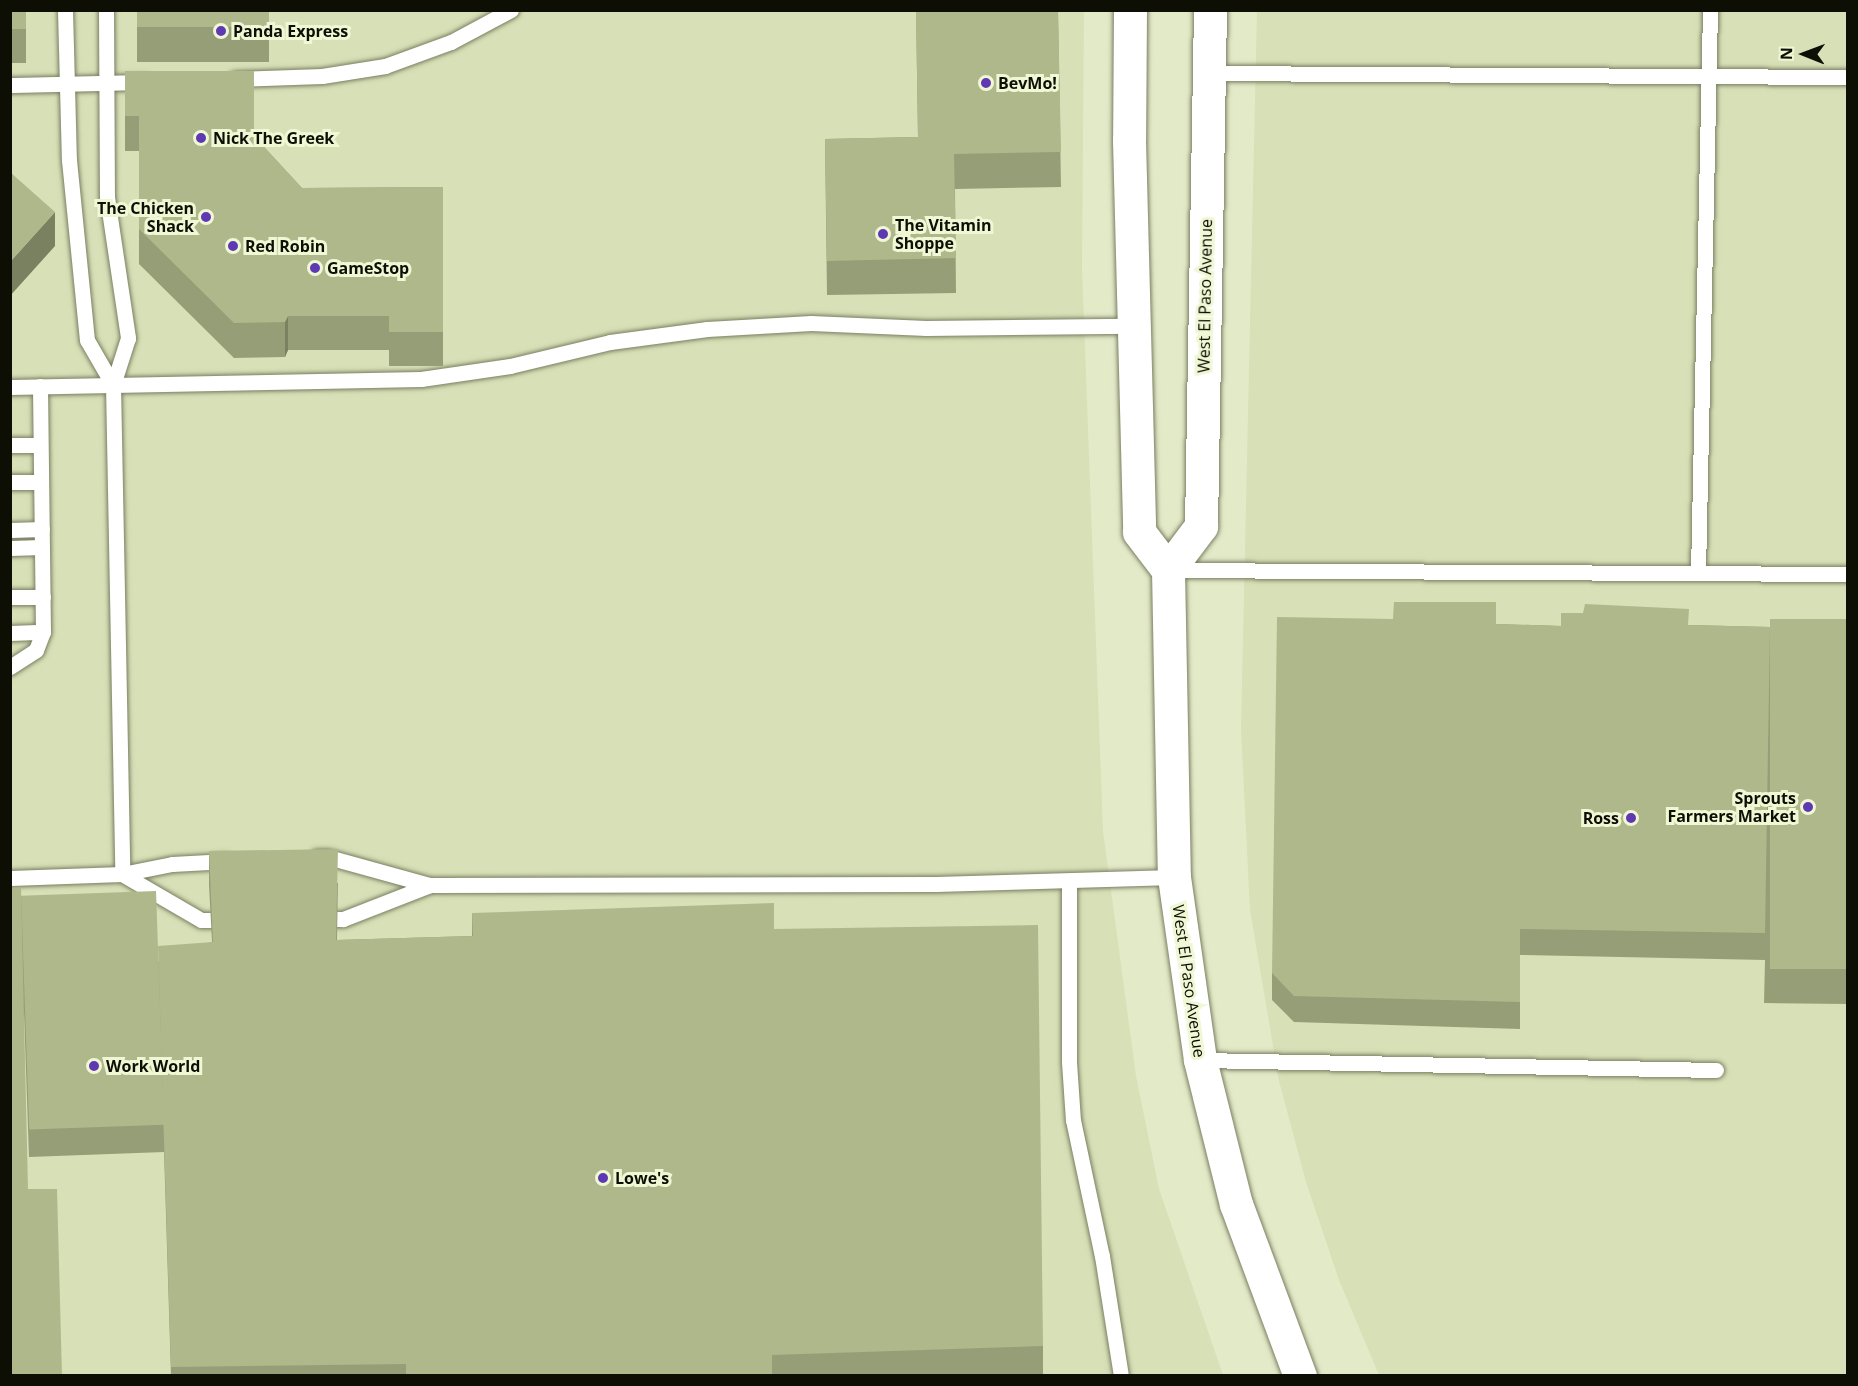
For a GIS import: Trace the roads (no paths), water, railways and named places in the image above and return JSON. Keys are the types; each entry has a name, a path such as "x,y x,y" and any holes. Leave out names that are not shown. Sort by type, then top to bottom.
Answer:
{"street":[{"path":"1130,10 1132,326 1139,532 1168,570"},
{"name":"West El Paso Avenue","path":"1210,10 1201,526 1168,570 1174,877 1200,1060 1236,1204 1300,1376"}],"lane":[{"path":"65,10 66,84 75,239 87,340 113,385"},
{"path":"106,10 110,227 128,338 113,385 122,874"},
{"path":"221,79 322,76 385,66 451,42 511,10"},
{"path":"1698,573 1710,10"},
{"path":"1209,73 1848,76"},
{"path":"10,85 164,81"},
{"path":"10,387 421,380 510,366 610,342 730,328 811,323 926,328 1132,326"},
{"path":"10,667 36,650 43,632 40,386"},
{"path":"10,445 40,445"},
{"path":"10,482 41,482"},
{"path":"10,530 42,529"},
{"path":"10,548 42,548"},
{"path":"1168,570 1848,574"},
{"path":"10,597 43,597"},
{"path":"10,633 43,632"},
{"path":"306,858 328,857 430,885 1069,882 1174,877"},
{"path":"10,878 122,874 172,864 239,860"},
{"path":"122,874 201,920 249,920"},
{"path":"1069,882 1073,1120 1102,1256 1121,1376"},
{"path":"296,920 343,919 430,885"},
{"path":"1200,1060 1716,1070"}],"place":[{"name":"Panda Express","path":"221,31"},
{"name":"BevMo!","path":"986,83"},
{"name":"Nick The Greek","path":"201,138"},
{"name":"The Chicken Shack","path":"206,217"},
{"name":"The Vitamin Shoppe","path":"883,234"},
{"name":"Red Robin","path":"233,246"},
{"name":"GameStop","path":"315,268"},
{"name":"Sprouts Farmers Market","path":"1808,807"},
{"name":"Ross","path":"1631,818"},
{"name":"Work World","path":"94,1066"},
{"name":"Lowe's","path":"603,1178"}]}
